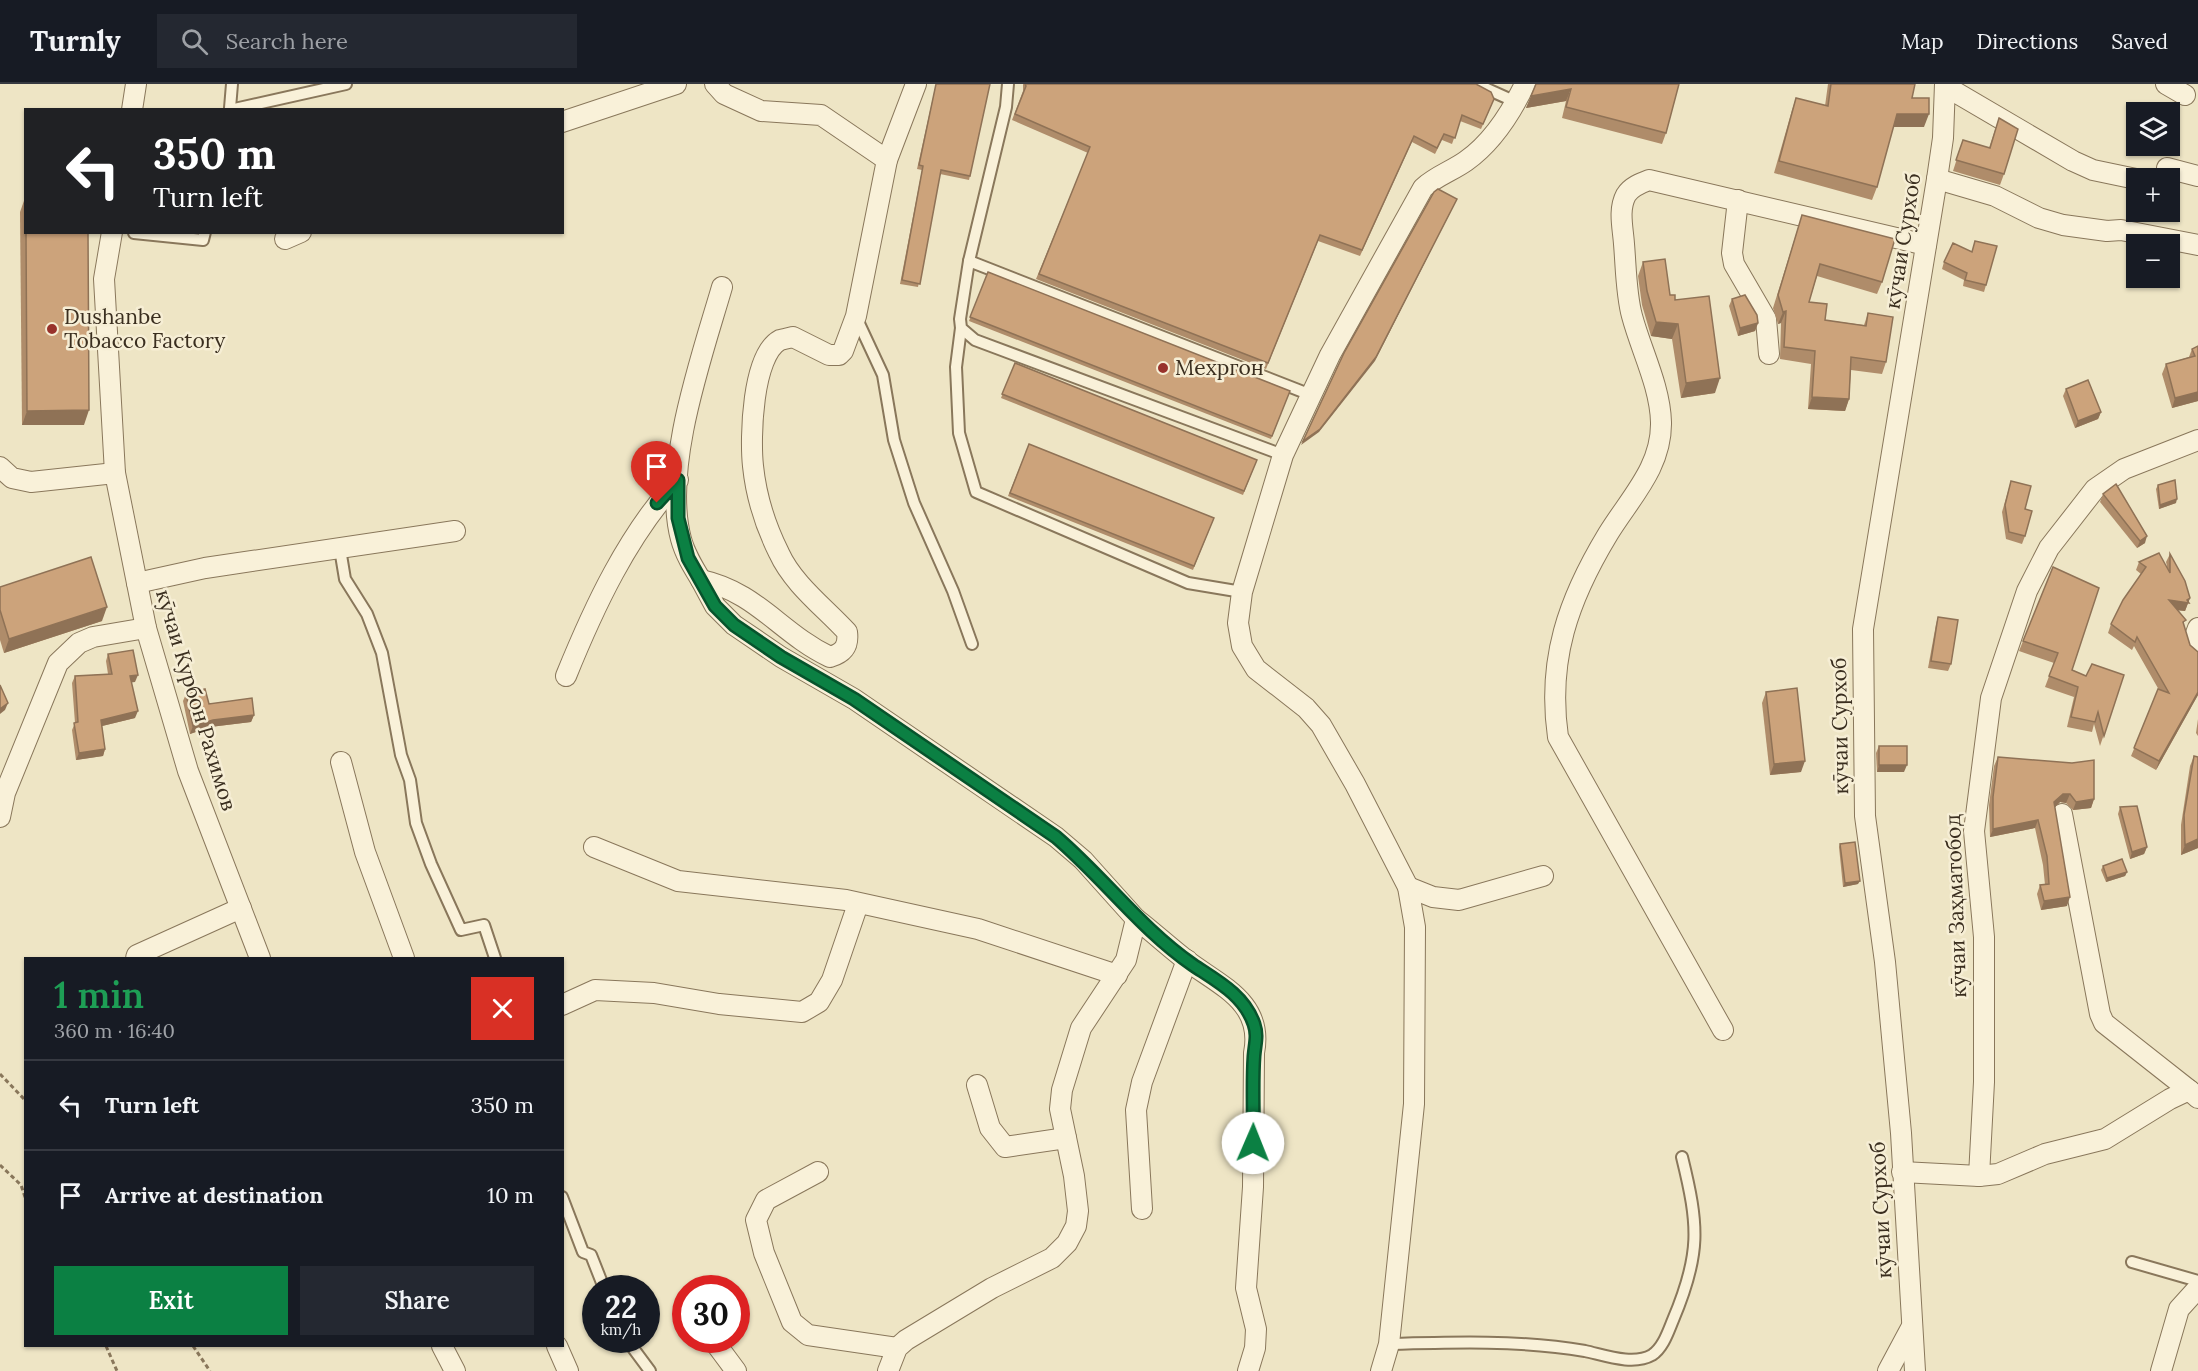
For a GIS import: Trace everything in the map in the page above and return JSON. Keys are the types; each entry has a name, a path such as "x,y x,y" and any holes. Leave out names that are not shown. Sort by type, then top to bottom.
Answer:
{"street":[{"path":"132,108 136,84"},
{"path":"564,121 676,84"},
{"path":"715,84 724,94 761,111 821,115 887,160"},
{"path":"701,580 723,585 750,599 810,648 830,657 846,649 847,633 810,595 779,555 764,514 753,466 753,410 768,352 779,341 793,337 830,355 839,355 847,343 856,316 887,160 916,84"},
{"path":"2166,84 2185,95"},
{"path":"1945,85 2073,161 2093,170 2126,177"},
{"name":"кӯчаи Сурхоб","path":"1915,1371 1901,1132 1886,974 1865,816 1863,629 1937,179 1943,138 1945,85"},
{"path":"1381,1371 1389,1344 1414,1104 1415,927 1408,886 1355,784 1321,725 1306,708 1256,669 1242,645 1238,623 1242,592 1282,455 1329,356 1423,188 1434,177 1465,161 1489,142 1520,93"},
{"path":"2180,171 2198,176"},
{"path":"1937,179 1995,196 2039,218 2063,225 2107,231 2121,230 2198,245"},
{"path":"1723,1030 1558,737 1553,704 1556,658 1567,613 1607,535 1648,476 1660,442 1661,419 1655,391 1631,313 1621,211 1627,194 1649,180 1926,244"},
{"path":"1738,200 1731,253 1734,264 1766,319 1769,354"},
{"name":"кӯчаи Курбон Рахимов","path":"112,234 104,279 115,473 136,583 146,628 188,771 261,957"},
{"path":"722,287 691,400 678,480 678,518 681,539 715,606 734,625 781,657 854,699 1056,837 1083,860 1136,919 1186,960 1236,995 1247,1009 1257,1037 1254,1053 1253,1187 1246,1288 1256,1329 1255,1348 1248,1371"},
{"name":"кӯчаи Заҳматобод","path":"1979,1176 1984,1083 1984,937 1974,831 1991,698 2027,591 2049,549 2095,489 2124,470 2198,440"},
{"path":"0,467 12,478 31,482 115,473"},
{"path":"566,676 590,618 644,520 678,480"},
{"path":"136,583 205,568 455,531"},
{"path":"0,817 5,793 58,663 74,646 93,637 146,628"},
{"path":"2198,628 2194,639 2198,649"},
{"path":"341,762 365,852 404,957"},
{"path":"2062,814 2100,1014 2104,1023 2194,1094"},
{"path":"594,847 678,880 858,904 978,929 1117,975"},
{"path":"1408,886 1433,897 1458,900 1543,876"},
{"path":"564,1004 595,990 654,993 718,1004 802,1012 819,1002 832,980 858,904"},
{"path":"136,957 241,908"},
{"path":"888,1371 897,1348 992,1288 1052,1257 1067,1243 1076,1226 1078,1211 1060,1109 1062,1090 1081,1029 1126,960 1136,919"},
{"path":"1142,1209 1136,1110 1142,1082 1186,960"},
{"path":"977,1085 990,1128 1005,1147 1066,1138"},
{"path":"1902,1172 1979,1176 1998,1174 2045,1154 2105,1139 2170,1099 2194,1094"},
{"path":"818,1172 766,1200 756,1220 764,1253 792,1322 808,1335 897,1348"},
{"path":"2161,1371 2179,1309 2198,1288"},
{"path":"1888,1371 1911,1328"},
{"path":"442,1347 454,1371"},
{"path":"557,1347 568,1371"},
{"path":"723,1353 736,1371"}],"lane":[{"path":"230,108 232,84"},
{"path":"235,108 346,84"},
{"path":"1008,84 1006,107 969,261 960,319 962,328 956,367 959,433 976,492 1188,583 1242,592"},
{"path":"1476,84 1520,93"},
{"path":"144,234 203,240 204,234"},
{"path":"969,261 1311,395"},
{"path":"856,316 883,375 894,440 914,503 953,591 972,644"},
{"path":"962,328 975,340 1282,455"},
{"path":"340,549 345,579 367,615 382,653 401,755 410,780 416,822 431,864 461,930 484,925 495,957"},
{"path":"1389,1344 1462,1342 1543,1344 1635,1360 1651,1355 1660,1346 1668,1332 1688,1285 1694,1263 1696,1239 1693,1204 1682,1157"},
{"path":"564,1202 583,1252 591,1255 599,1275"},
{"path":"2132,1262 2198,1281"},
{"path":"637,1353 650,1371"}],"path":[{"path":"0,1074 24,1099"},
{"path":"0,1165 21,1185 24,1194"},
{"path":"106,1347 117,1371"},
{"path":"194,1347 210,1371"}],"building":[{"path":"936,84 990,84 970,176 941,170 920,284 902,280 923,166 919,165"},
{"path":"1025,84 1476,84 1491,92 1494,99 1483,124 1462,115 1455,138 1444,134 1437,148 1414,136 1362,250 1320,235 1268,363 1039,274 1090,147 1015,114"},
{"path":"1536,84 1679,84 1666,133 1566,107 1571,89 1531,96"},
{"path":"1831,84 1915,84 1912,98 1929,98 1929,114 1897,114 1877,187 1779,161 1796,98 1828,106"},
{"path":"1999,118 2018,129 2004,174 1956,160 1963,140 1990,148"},
{"path":"1438,189 1457,199 1376,357 1320,429 1303,441 1344,353 1434,192"},
{"path":"1802,215 1895,239 1882,282 1820,264 1809,302 1827,304 1825,320 1866,326 1868,313 1893,317 1886,362 1851,357 1849,399 1812,397 1815,351 1784,347 1786,311 1783,312 1778,295"},
{"name":"Dushanbe Tobacco Factory","path":"26,234 88,234 89,410 27,411"},
{"path":"1975,241 1997,246 1986,285 1965,280 1967,273 1944,262 1953,243 1972,252"},
{"path":"1665,259 1670,295 1675,295 1675,300 1709,296 1720,378 1686,383 1678,324 1656,322 1647,291 1643,262"},
{"path":"988,272 1290,391 1272,436 970,317"},
{"path":"1745,295 1757,315 1758,323 1740,328 1732,299"},
{"path":"2198,346 2198,392 2175,398 2166,364 2195,356 2192,349"},
{"path":"1015,363 1257,460 1244,491 1002,394"},
{"path":"2088,380 2101,412 2078,421 2066,389"},
{"path":"1029,444 1214,518 1194,566 1010,493"},
{"path":"2175,480 2177,499 2160,505 2158,485"},
{"path":"2011,481 2031,486 2025,509 2032,511 2025,536 2009,532 2005,505"},
{"path":"2116,484 2147,536 2140,541 2103,494"},
{"path":"2159,553 2170,573 2170,554 2185,581 2190,598 2187,600 2189,603 2169,600 2186,620 2183,622 2190,645 2198,652 2198,692 2159,761 2134,748 2158,689 2169,693 2137,637 2135,642 2111,624 2123,600 2146,567 2139,562"},
{"path":"91,557 107,607 9,639 0,610 0,587"},
{"path":"2053,567 2099,588 2072,670 2086,676 2092,664 2124,675 2104,736 2098,712 2095,722 2071,717 2078,687 2049,676 2058,653 2023,641"},
{"path":"1938,617 1958,620 1951,664 1931,661"},
{"path":"133,650 138,675 130,676 138,711 101,720 105,749 79,753 74,723 78,722 75,676 112,674 108,654"},
{"path":"0,685 8,703 0,709"},
{"path":"1797,688 1805,761 1774,764 1766,692"},
{"path":"205,689 209,704 252,698 254,715 213,720 193,726 186,694"},
{"path":"1879,746 1907,746 1907,765 1879,765"},
{"path":"2194,756 2198,757 2198,839 2185,845 2184,815"},
{"path":"1998,757 2072,763 2094,760 2094,799 2076,802 2070,794 2063,794 2054,802 2070,897 2044,901 2040,885 2049,884 2047,856 2038,820 1993,829 1993,797"},
{"path":"2137,806 2147,847 2132,852 2120,807"},
{"path":"1855,842 1860,881 1845,883 1840,844"},
{"path":"2122,859 2127,872 2107,878 2103,866"}],"place":[{"name":"Dushanbe Tobacco Factory","path":"52,329"},
{"name":"Мехргон","path":"1163,368"}],"route":[{"path":"657,503 678,480 678,518 681,539 688,558 715,606 734,625 781,657 854,699 1056,837 1083,860 1136,919 1186,960 1236,995 1247,1009 1257,1037 1254,1053 1253,1143"}]}
